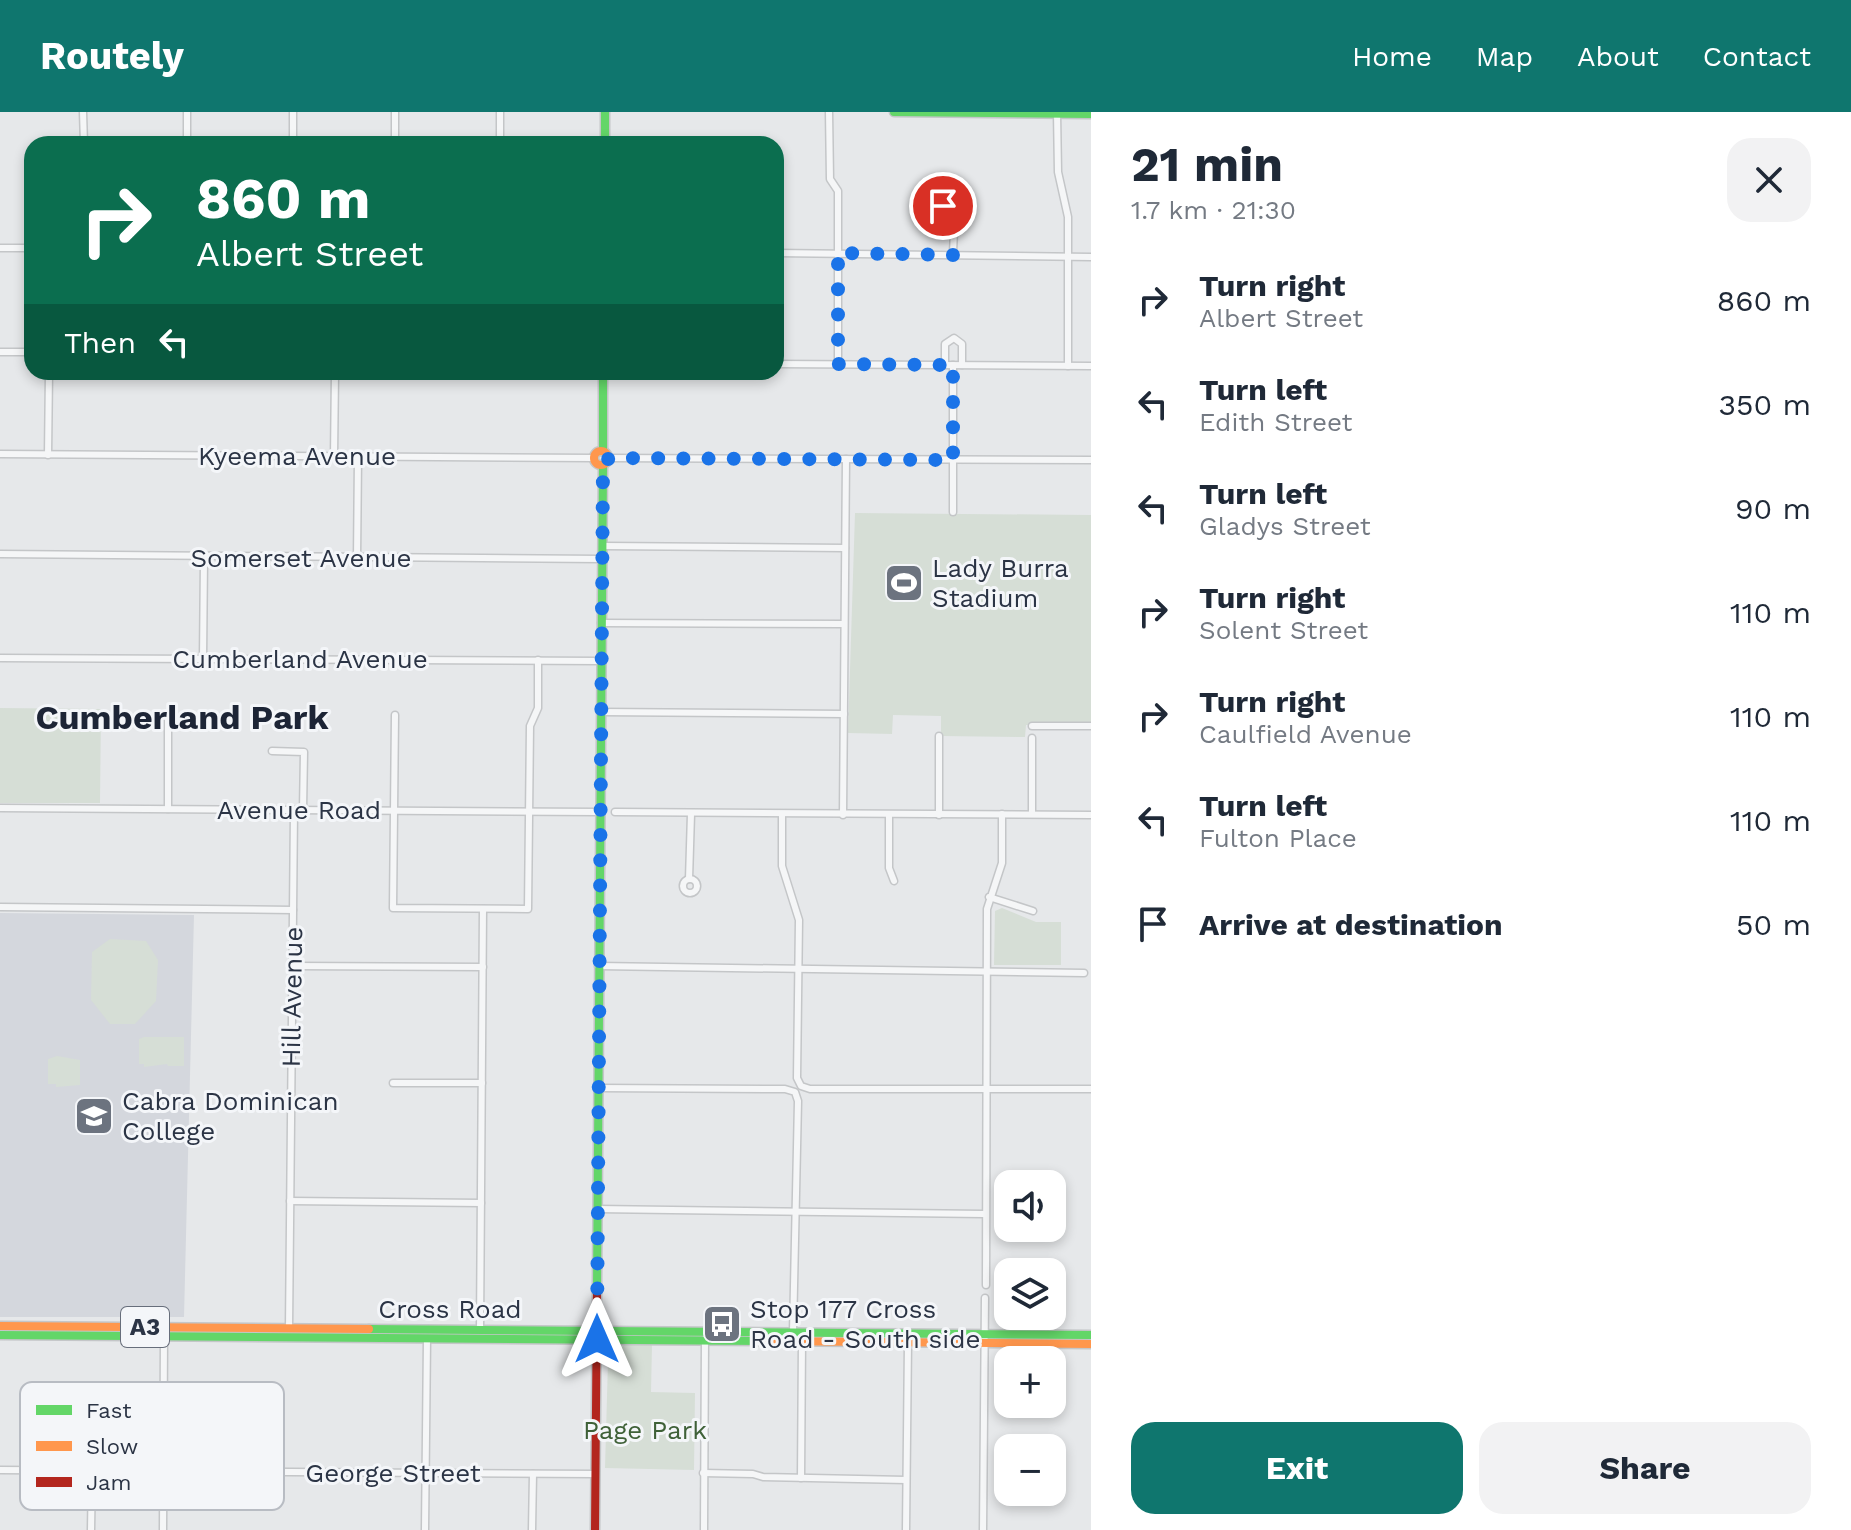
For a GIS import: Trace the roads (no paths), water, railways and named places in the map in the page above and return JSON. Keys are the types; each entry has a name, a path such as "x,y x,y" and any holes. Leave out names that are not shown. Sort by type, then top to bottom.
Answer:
{"main road":[{"path":"605,112 605,136"},
{"path":"894,112 1091,114"},
{"path":"595,1530 603,380"},
{"path":"594,458 598,452 605,458"},
{"name":"Cross Road","path":"0,1326 164,1332"},
{"name":"Cross Road","path":"0,1335 289,1332 706,1335 810,1332 908,1338"},
{"path":"787,1341 793,1332 802,1341 810,1332"},
{"name":"Cross Road","path":"706,1335 787,1341 1091,1335"},
{"name":"Cross Road","path":"985,1338 1091,1344"}],"street":[{"path":"83,112 84,136"},
{"path":"187,112 187,136"},
{"path":"293,112 293,136"},
{"path":"395,112 395,136"},
{"path":"500,112 500,136"},
{"path":"829,112 830,179 838,191 838,364"},
{"path":"1057,113 1058,172 1068,217 1070,257 1068,366"},
{"path":"952,217 962,206 962,195 957,188 945,188 941,194 943,206 952,217 953,255"},
{"path":"0,248 24,248"},
{"path":"784,253 1091,257"},
{"path":"945,365 945,344 954,338 962,344 962,365"},
{"path":"0,352 24,352"},
{"path":"784,364 1091,366"},
{"path":"953,365 953,512"},
{"path":"48,455 49,380"},
{"path":"334,457 335,380"},
{"name":"Kyeema Avenue","path":"0,454 594,458"},
{"path":"357,559 358,457"},
{"path":"605,458 1091,460"},
{"path":"843,815 846,459"},
{"path":"603,546 845,548"},
{"name":"Somerset Avenue","path":"0,554 602,559"},
{"path":"203,659 204,558"},
{"path":"601,623 844,624"},
{"name":"Cumberland Avenue","path":"0,658 600,661"},
{"path":"395,715 393,908 528,909 530,726 538,708 538,660"},
{"path":"600,712 844,714"},
{"path":"168,714 168,809"},
{"path":"1032,726 1091,726"},
{"path":"939,736 939,815"},
{"path":"1032,738 1032,814"},
{"path":"272,751 304,752 303,810"},
{"name":"Avenue Road","path":"0,808 599,812"},
{"name":"Hill Avenue","path":"289,1332 294,810"},
{"path":"615,812 1091,815"},
{"path":"689,879 691,814"},
{"path":"782,814 782,866 799,920 797,1078 801,1086 810,1089 1091,1089"},
{"path":"986,1285 984,1214 989,897 1002,863 1002,814"},
{"path":"889,815 889,868 894,881"},
{"path":"989,897 1033,911"},
{"path":"0,907 293,910"},
{"path":"480,1335 483,909"},
{"path":"293,966 483,967"},
{"path":"598,966 1084,973"},
{"path":"393,1083 482,1083"},
{"path":"598,1088 785,1089 795,1092 798,1101 793,1332"},
{"path":"290,1201 481,1203"},
{"path":"597,1209 984,1214"},
{"path":"983,1530 985,1298"},
{"path":"164,1332 164,1382"},
{"path":"425,1530 427,1334"},
{"path":"704,1530 706,1335"},
{"path":"906,1530 908,1338"},
{"path":"801,1478 802,1341"},
{"name":"George Street","path":"0,1470 20,1470"},
{"name":"George Street","path":"284,1472 595,1474"},
{"path":"703,1473 906,1480"},
{"path":"532,1530 533,1474"},
{"path":"91,1510 91,1530"}],"place":[{"name":"Lady Burra Stadium","path":"904,583"},
{"name":"Cabra Dominican College","path":"94,1116"},
{"name":"Stop 177 Cross Road - South side","path":"722,1324"}],"district":[{"name":"Cumberland Park","path":"182,717"}],"park label":[{"name":"Page Park","path":"645,1430"}]}
